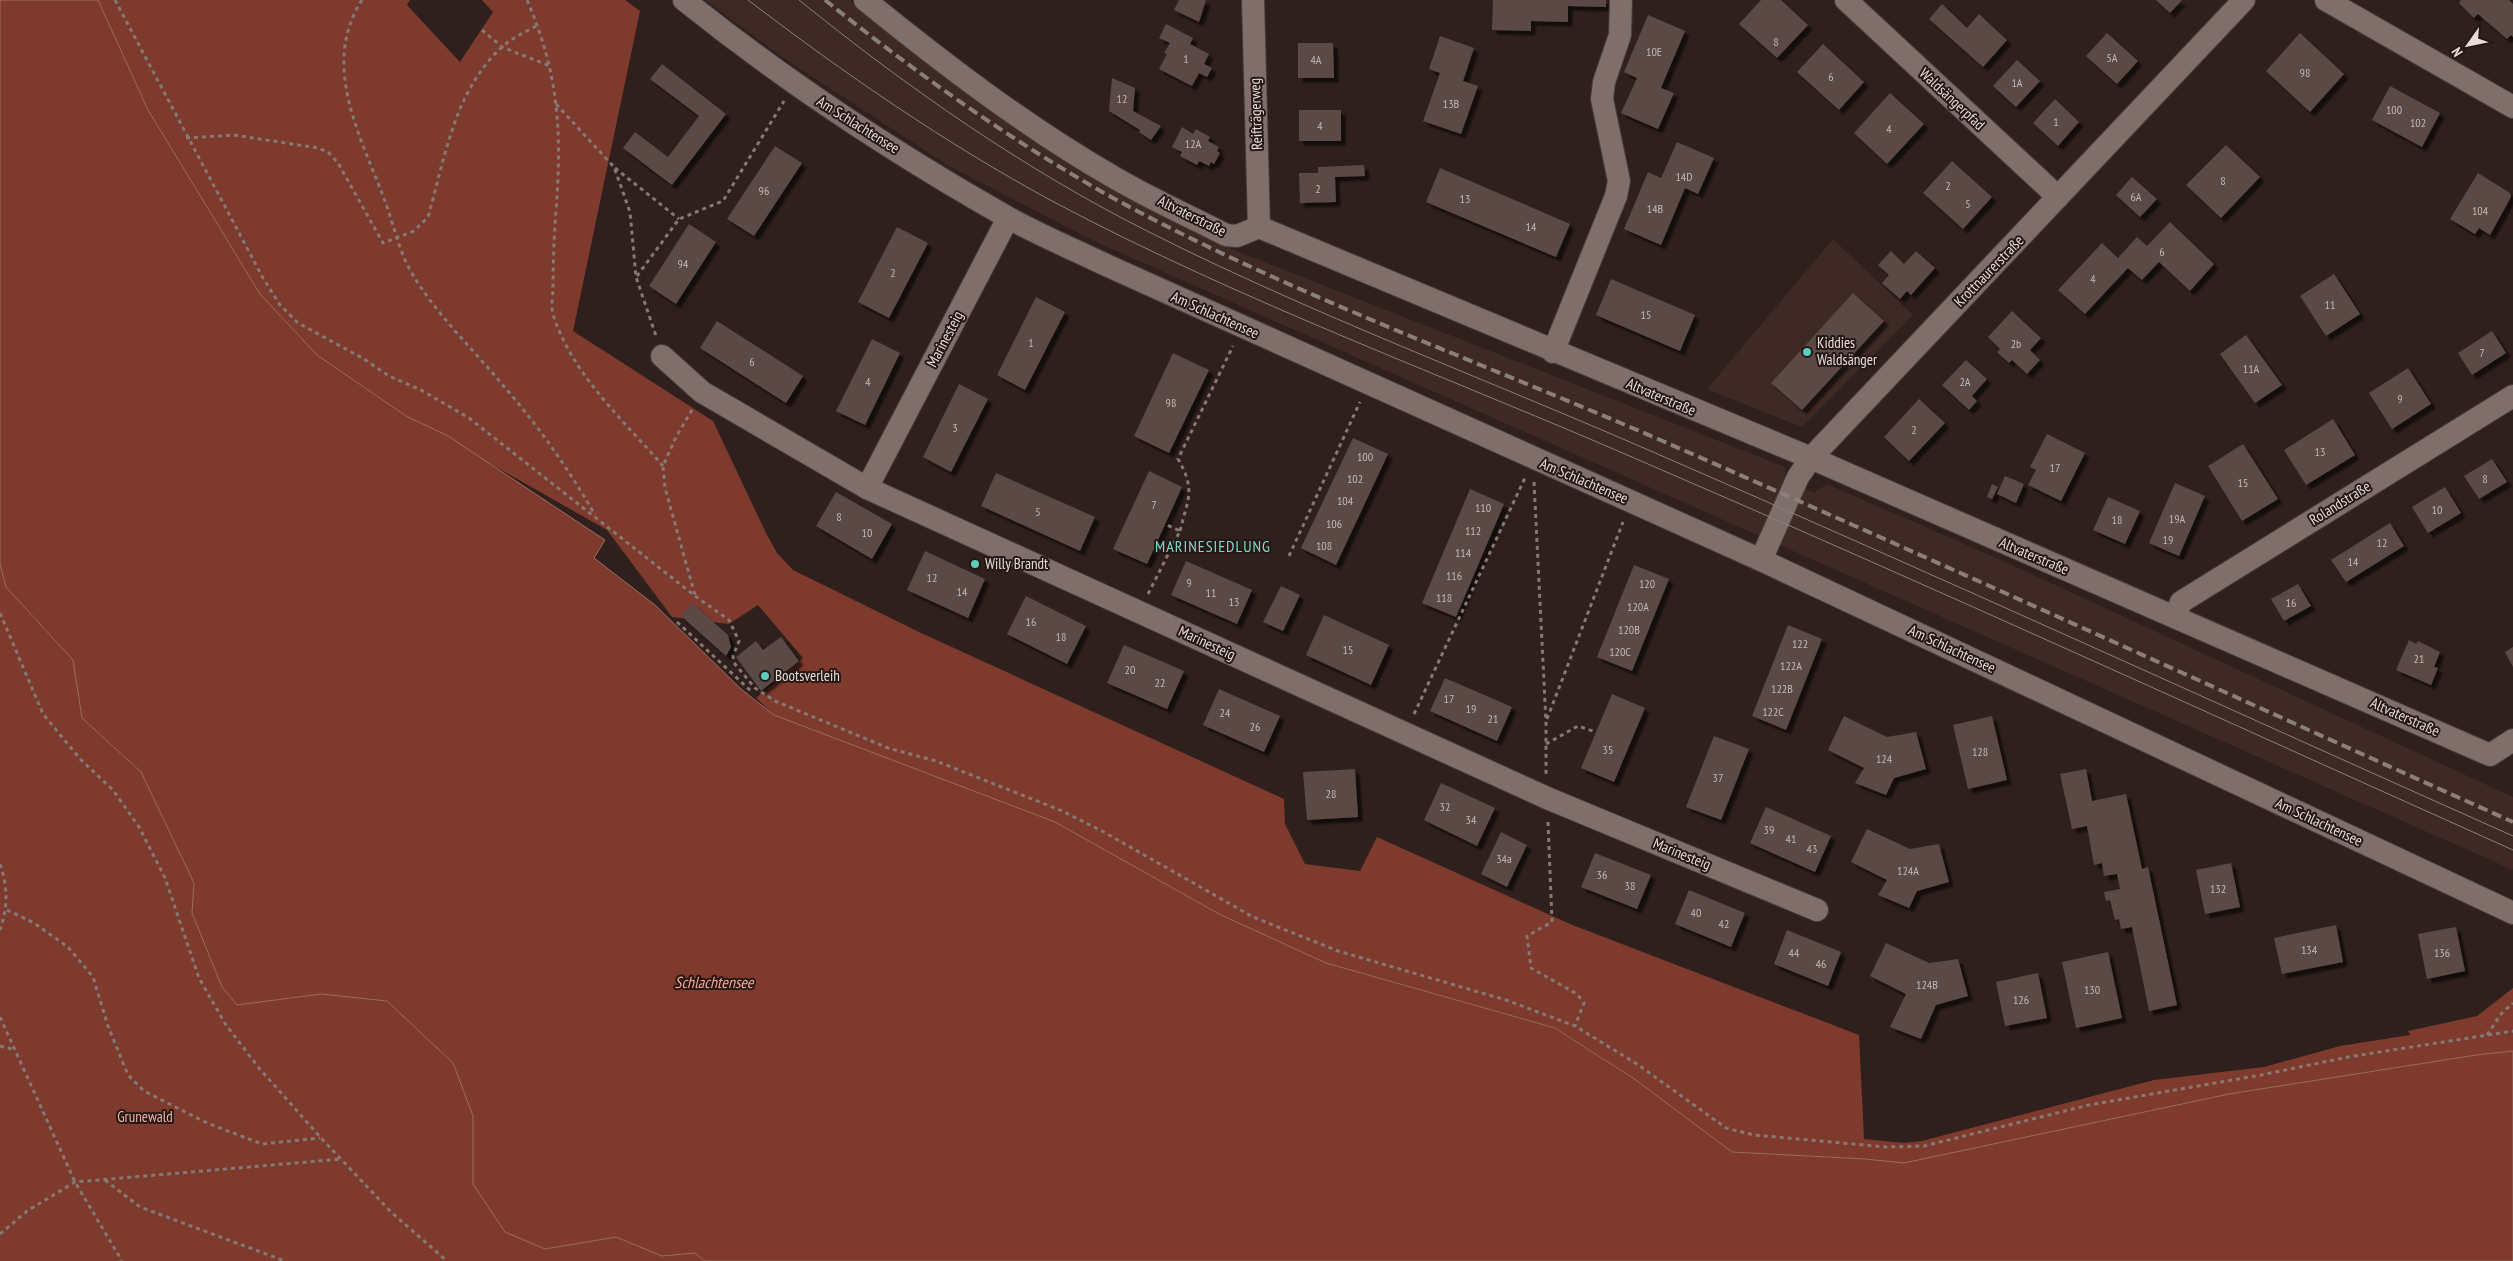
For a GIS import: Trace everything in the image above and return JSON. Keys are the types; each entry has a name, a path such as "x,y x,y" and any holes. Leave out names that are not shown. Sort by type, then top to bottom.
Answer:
{"street":[{"name":"Am Schlachtensee","path":"684,0 794,85 1008,218 1242,327 1761,560 2513,913"},
{"name":"Altvaterstraße","path":"865,0 922,46 1015,114 1115,178 1226,235 1237,236 1259,227 1553,352 1810,458 2490,754 2513,740"},
{"name":"Reifträgerweg","path":"1253,0 1259,227"},
{"path":"1553,352 1616,196 1619,181 1602,99 1604,82 1620,35 1621,0"},
{"name":"Waldsängerpfad","path":"1846,0 2058,197"},
{"name":"Krottnaurerstraße","path":"1761,560 1798,477 1810,458 2244,0"},
{"path":"2326,0 2513,107"},
{"name":"Marinesteig","path":"868,488 1008,218"},
{"name":"Marinesteig","path":"662,356 702,392 868,488 1547,798 1817,910"},
{"name":"Rolandstraße","path":"2175,617 2182,602 2513,396"}],"path":[{"path":"114,0 186,138 263,278 280,305 298,323 364,359 389,376 421,390 469,418 695,596 729,620 739,641 733,656 734,663 755,688 775,701 888,748 936,761 1060,810 1102,831 1254,917 1338,951 1506,1000 1575,1026 1637,1064 1726,1128 1754,1135 1886,1147 1924,1146 2089,1105 2513,1031"},
{"path":"362,0 346,33 343,61 348,104 412,274 448,323 506,389 570,471 596,518"},
{"path":"527,0 538,25 550,66 556,104 558,182 552,311 565,345 585,376 663,466"},
{"path":"186,138 234,135 323,149 338,163 383,243 414,231 428,217 463,100 481,70 502,47 538,25"},
{"path":"482,30 502,47 550,66"},
{"path":"636,277 679,219 723,202 794,85"},
{"path":"556,104 614,167 679,219"},
{"path":"614,167 630,212 636,277 662,356"},
{"path":"1138,612 1180,531 1190,491 1188,476 1178,459 1242,327"},
{"path":"1289,556 1369,383"},
{"path":"695,596 665,488 663,466 676,437 702,392"},
{"path":"1533,459 1546,722 1552,922 1527,936 1531,968 1577,994 1584,1003 1575,1026"},
{"path":"1405,734 1533,459"},
{"path":"1546,722 1631,501"},
{"path":"1166,524 1180,531"},
{"path":"0,614 43,714 81,760 113,790 139,827 165,878 199,978 226,1025 259,1068 321,1138 392,1213 447,1261"},
{"path":"677,622 753,694"},
{"path":"1546,744 1578,726 1596,732"},
{"path":"0,864 4,875 7,910 0,930"},
{"path":"7,910 34,923 68,947 93,976 108,1026 128,1075 144,1091 207,1123 262,1144 321,1138"},
{"path":"2487,1035 2501,1014 2513,1003"},
{"path":"0,1018 74,1182 122,1261"},
{"path":"0,1046 13,1049"},
{"path":"0,1234 27,1211 74,1182 342,1159"},
{"path":"105,1180 140,1207 285,1261"}],"shaded area":[{"path":"705,0 850,0 919,54 1111,187 1234,250 1785,467 1785,480 1814,493 1827,484 2001,560 2513,797 2513,870 1094,241 949,166 785,59"},
{"name":"Kiddies Waldsänger","path":"1833,239 1913,315 1802,427 1707,389"}],"green space":[{"path":"98,0 410,0 407,5 460,62 493,12 482,0 625,0 640,11 573,331 713,421 766,533 777,553 793,570 919,632 1284,799 1285,824 1305,864 1360,871 1377,837 1570,924 1859,1035 1864,1139 1904,1143 1922,1141 2154,1080 2264,1067 2340,1046 2410,1035 2408,1031 2477,1016 2513,988 2513,1051 2476,1055 2229,1094 1904,1163 1865,1159 1732,1152 1633,1078 1556,1028 1326,963 1219,914 1055,822 774,715 756,698 803,658 758,605 729,624 672,617 607,530 406,416 317,355 260,294 148,110"},
{"name":"Grunewald","path":"0,564 6,587 73,660 82,718 141,772 194,883 192,913 222,987 237,1005 321,994 387,1001 453,1063 473,1116 473,1184 545,1249 616,1237 662,1256 695,1253 705,1261 0,1261"}],"water":[{"name":"Schlachtensee","path":"0,0 98,0 148,110 260,294 317,355 406,416 448,436 605,540 594,558 655,605 741,689 774,715 1055,822 1219,914 1326,963 1555,1028 1633,1078 1732,1152 1865,1159 1904,1163 2229,1094 2476,1055 2513,1051 2513,1261 705,1261 695,1253 662,1256 616,1237 545,1249 505,1232 473,1184 473,1116 453,1063 387,1001 321,994 237,1005 222,987 192,913 194,883 141,772 82,718 73,660 6,587 0,564"}],"building":[{"path":"1179,0 1206,0 1199,22 1174,10"},
{"path":"1493,0 1606,0 1606,7 1568,6 1568,22 1531,21 1531,31 1492,30"},
{"path":"1761,0 1781,0 1808,25 1777,58 1739,24"},
{"path":"2156,0 2182,0 2170,13"},
{"path":"2461,0 2509,0 2513,4 2513,37 2511,35 2507,39 2478,14 2474,18 2459,3"},
{"path":"1942,4 1967,28 1979,14 2007,40 1983,67 1929,19"},
{"path":"1648,15 1685,31 1661,88 1674,93 1658,129 1621,113 1637,78 1624,72"},
{"path":"1166,24 1193,38 1190,44 1209,54 1204,64 1212,68 1207,77 1199,73 1192,86 1159,69 1167,54 1164,53 1170,43 1159,38"},
{"path":"2107,33 2138,61 2117,84 2086,56"},
{"path":"2300,33 2344,74 2310,112 2266,71"},
{"path":"1440,36 1474,48 1463,81 1478,86 1461,134 1423,121 1440,73 1429,69"},
{"path":"1298,43 1333,43 1334,78 1298,78"},
{"path":"1823,44 1864,82 1839,110 1797,72"},
{"path":"2017,60 2040,81 2016,107 1993,86"},
{"path":"662,64 726,114 672,185 623,148 635,132 668,157 699,116 650,79"},
{"path":"1112,78 1135,88 1133,111 1161,126 1151,140 1139,132 1140,130 1109,111"},
{"path":"2390,86 2440,113 2422,147 2372,120"},
{"path":"1890,93 1924,124 1887,164 1854,133"},
{"path":"2055,99 2079,122 2058,146 2033,123"},
{"path":"1299,110 1341,110 1341,141 1299,141"},
{"path":"1182,127 1193,134 1196,129 1210,137 1208,141 1219,147 1217,151 1220,153 1214,164 1211,162 1209,166 1199,161 1197,165 1180,156 1182,152 1172,147"},
{"path":"1677,142 1714,158 1698,194 1685,188 1661,245 1624,229 1648,172 1661,178"},
{"path":"2226,145 2260,177 2221,218 2186,185"},
{"path":"775,146 802,163 754,236 727,219"},
{"path":"1952,161 1992,197 1963,229 1923,193"},
{"path":"1364,165 1365,176 1335,177 1336,202 1300,203 1299,173 1318,173 1318,167"},
{"path":"1440,168 1570,224 1556,257 1426,202"},
{"path":"2478,173 2510,193 2511,197 2490,235 2479,228 2475,234 2450,219"},
{"path":"2132,177 2157,199 2140,217 2116,195"},
{"path":"2170,222 2214,264 2190,291 2159,262 2142,280 2128,268 2085,314 2058,290 2102,243 2118,258 2137,237 2147,246"},
{"path":"689,224 716,242 676,304 649,286"},
{"path":"897,227 928,243 889,318 858,302"},
{"path":"1891,251 1904,264 1916,251 1935,268 1911,295 1907,291 1900,299 1882,283 1889,275 1878,265"},
{"path":"2334,274 2360,314 2326,336 2300,296"},
{"path":"1611,279 1695,315 1680,351 1596,315"},
{"path":"1853,293 1884,321 1802,410 1771,383"},
{"path":"1036,297 1065,312 1025,390 997,375"},
{"path":"2012,311 2041,338 2030,350 2040,360 2027,374 2012,360 2009,363 1997,352 2000,349 1988,337"},
{"path":"717,321 803,376 786,403 700,348"},
{"path":"2492,331 2506,353 2472,375 2458,353"},
{"path":"2246,335 2282,385 2255,403 2220,354"},
{"path":"872,339 900,353 865,425 836,411"},
{"path":"1173,353 1209,370 1169,453 1134,436"},
{"path":"1966,360 1987,379 1972,396 1977,401 1969,410 1942,385"},
{"path":"2408,368 2431,404 2392,429 2369,393"},
{"path":"959,384 988,399 951,472 923,457"},
{"path":"1919,399 1945,423 1909,461 1884,437"},
{"path":"2333,419 2355,455 2306,485 2284,450"},
{"path":"2047,434 2085,453 2061,501 2028,485 2036,470 2030,467"},
{"path":"1353,438 1388,454 1336,565 1301,548"},
{"path":"2243,444 2278,499 2242,521 2208,466"},
{"path":"2492,459 2507,482 2479,499 2464,476"},
{"path":"1149,471 1182,487 1147,564 1113,549"},
{"path":"996,473 1095,517 1080,551 981,506"},
{"path":"2005,476 2024,484 2016,503 1997,494"},
{"path":"2175,483 2205,496 2179,556 2149,543"},
{"path":"1992,484 1998,487 1992,499 1987,497"},
{"path":"2445,487 2461,513 2428,533 2412,507"},
{"path":"1470,489 1504,504 1456,617 1422,603"},
{"path":"836,492 892,524 872,559 816,526"},
{"path":"2108,497 2140,511 2125,544 2093,530"},
{"path":"2390,523 2404,546 2346,582 2331,560"},
{"path":"925,551 985,579 968,618 907,590"},
{"path":"1186,561 1252,590 1237,624 1171,595"},
{"path":"1634,565 1669,579 1632,671 1597,657"},
{"path":"2298,584 2311,606 2284,621 2271,599"},
{"path":"1281,586 1300,595 1283,631 1263,622"},
{"path":"1026,596 1086,626 1067,664 1007,634"},
{"path":"692,603 728,635 731,647 726,656 681,616"},
{"path":"1324,615 1389,645 1371,685 1306,655"},
{"path":"1788,625 1822,639 1786,730 1752,716"},
{"name":"Bootsverleih","path":"781,637 799,661 761,691 736,657 756,641 763,650"},
{"path":"2409,640 2416,644 2418,641 2440,652 2434,667 2438,668 2431,685 2396,670"},
{"path":"1124,645 1184,671 1167,709 1107,683"},
{"path":"2513,647 2513,667 2505,652"},
{"path":"1445,678 1512,707 1497,741 1430,711"},
{"path":"1219,689 1280,716 1264,752 1203,725"},
{"path":"1612,694 1645,708 1614,782 1581,768"},
{"path":"1844,716 1887,737 1916,732 1926,769 1894,778 1886,795 1855,783 1864,768 1828,750"},
{"path":"1992,716 2007,780 1968,789 1953,725"},
{"path":"1714,736 1749,749 1721,820 1686,807"},
{"path":"1355,769 1358,817 1307,820 1303,772"},
{"path":"2086,769 2092,801 2126,794 2142,869 2148,867 2177,1005 2149,1011 2132,927 2121,929 2119,919 2115,920 2110,900 2106,901 2104,892 2120,889 2117,874 2104,876 2102,863 2094,865 2087,826 2072,829 2060,774"},
{"path":"1441,783 1495,808 1477,846 1424,820"},
{"path":"1766,807 1831,836 1815,872 1750,843"},
{"path":"1867,829 1910,849 1939,844 1949,882 1917,891 1909,908 1878,895 1887,880 1851,862"},
{"path":"1501,832 1527,845 1507,887 1481,874"},
{"path":"1595,853 1651,875 1637,909 1581,887"},
{"path":"2231,863 2240,907 2205,914 2196,870"},
{"path":"1689,890 1745,913 1731,947 1675,924"},
{"path":"2336,925 2343,962 2282,974 2274,938"},
{"path":"2456,927 2465,971 2427,979 2418,934"},
{"path":"1787,930 1841,952 1828,986 1774,964"},
{"path":"1886,943 1929,963 1958,959 1968,996 1936,1005 1921,1039 1890,1027 1906,994 1870,976"},
{"path":"2108,952 2122,1018 2076,1028 2062,962"},
{"path":"2038,973 2047,1018 2005,1026 1996,982"}],"tram line":[{"path":"748,0 896,107 973,156 1052,201 1125,238 1272,306 1757,511 2513,850"},
{"path":"799,0 882,65 969,126 1058,182 1104,209 1151,233 1275,292 1761,499 2513,836"}],"railway":[{"path":"825,0 929,80 1001,130 1113,198 1246,265 1765,486 2513,822"}],"place":[{"name":"Kiddies Waldsänger","path":"1807,352"},
{"name":"Willy Brandt","path":"975,564"},
{"name":"Bootsverleih","path":"765,676"}],"district":[{"name":"MARINESIEDLUNG","path":"1213,546"}]}
